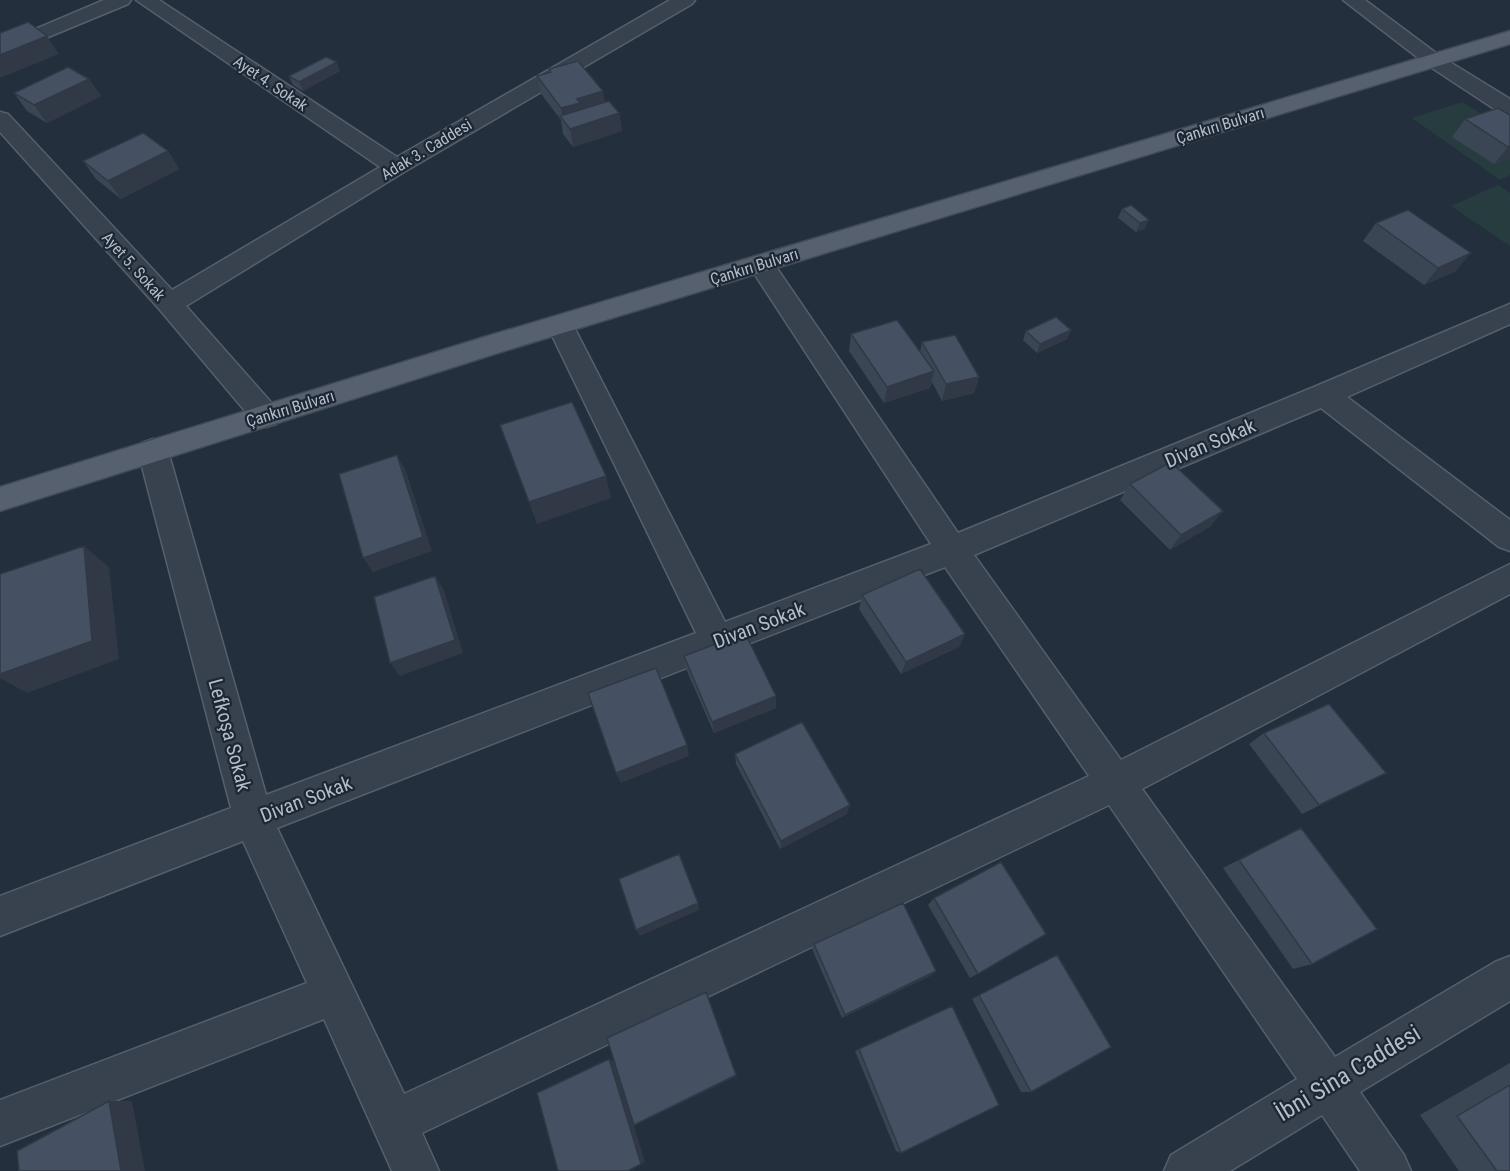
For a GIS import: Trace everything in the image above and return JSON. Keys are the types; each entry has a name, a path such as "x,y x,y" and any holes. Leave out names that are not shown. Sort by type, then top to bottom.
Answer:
{"main road":[{"name":"Çankırı Bulvarı","path":"0,498 560,325 1510,37"}],"street":[{"path":"0,51 121,0"},
{"name":"Ayet 4. Sokak","path":"146,0 396,167"},
{"name":"Adak 3. Caddesi","path":"169,304 396,167 636,26 685,0"},
{"path":"1353,0 1433,60 1510,109"},
{"name":"Ayet 5. Sokak","path":"0,119 169,304 266,416"},
{"path":"761,264 951,550 1388,1171"},
{"name":"Divan Sokak","path":"0,916 951,550 1324,395 1510,313"},
{"path":"560,325 717,641"},
{"path":"1324,395 1510,538"},
{"name":"Lefkoşa Sokak","path":"153,451 253,819 416,1171"},
{"path":"393,1123 1115,783 1510,578"},
{"name":"İbni Sina Caddesi","path":"1186,1171 1510,977"},
{"path":"0,1124 334,994"}],"green space":[{"path":"1462,102 1510,131 1510,175 1500,180 1412,118"},
{"path":"1498,185 1510,193 1510,246 1451,206"}],"building":[{"path":"28,22 47,36 0,55 0,33"},
{"path":"326,57 337,62 299,82 289,76"},
{"path":"578,61 603,91 577,99 580,103 561,108 537,76 551,72 549,69"},
{"path":"68,67 89,79 34,105 14,93"},
{"path":"609,101 619,113 570,129 560,116"},
{"path":"1498,108 1510,115 1510,146 1508,147 1465,119"},
{"path":"143,133 168,151 108,181 83,161"},
{"path":"1131,205 1149,220 1140,223 1122,209"},
{"path":"1408,210 1471,253 1438,268 1376,223"},
{"path":"1056,317 1071,330 1040,344 1026,331"},
{"path":"897,320 934,371 887,387 851,334"},
{"path":"955,335 979,377 946,384 922,342"},
{"path":"572,402 606,476 529,502 500,425"},
{"path":"397,455 423,537 363,558 339,474"},
{"path":"1171,462 1223,511 1181,535 1130,484"},
{"path":"84,546 92,641 0,674 0,574"},
{"path":"920,569 965,634 906,662 862,595"},
{"path":"435,576 455,640 390,663 374,597"},
{"path":"745,633 776,696 712,722 684,656"},
{"path":"656,668 687,745 616,773 588,693"},
{"path":"1329,704 1386,773 1319,805 1264,733"},
{"path":"802,722 850,805 781,841 735,754"},
{"path":"1301,828 1377,929 1312,964 1239,860"},
{"path":"679,854 698,903 636,930 619,879"},
{"path":"1001,862 1046,934 978,974 934,898"},
{"path":"903,903 936,971 845,1015 814,944"},
{"path":"1057,955 1111,1047 1031,1092 979,995"},
{"path":"706,992 736,1075 634,1125 607,1038"},
{"path":"952,1006 999,1105 901,1153 859,1049"},
{"path":"609,1059 641,1164 628,1171 558,1171 537,1093"},
{"path":"1510,1085 1510,1171 1497,1171 1457,1116"},
{"path":"109,1101 121,1171 19,1171 17,1151"}]}
